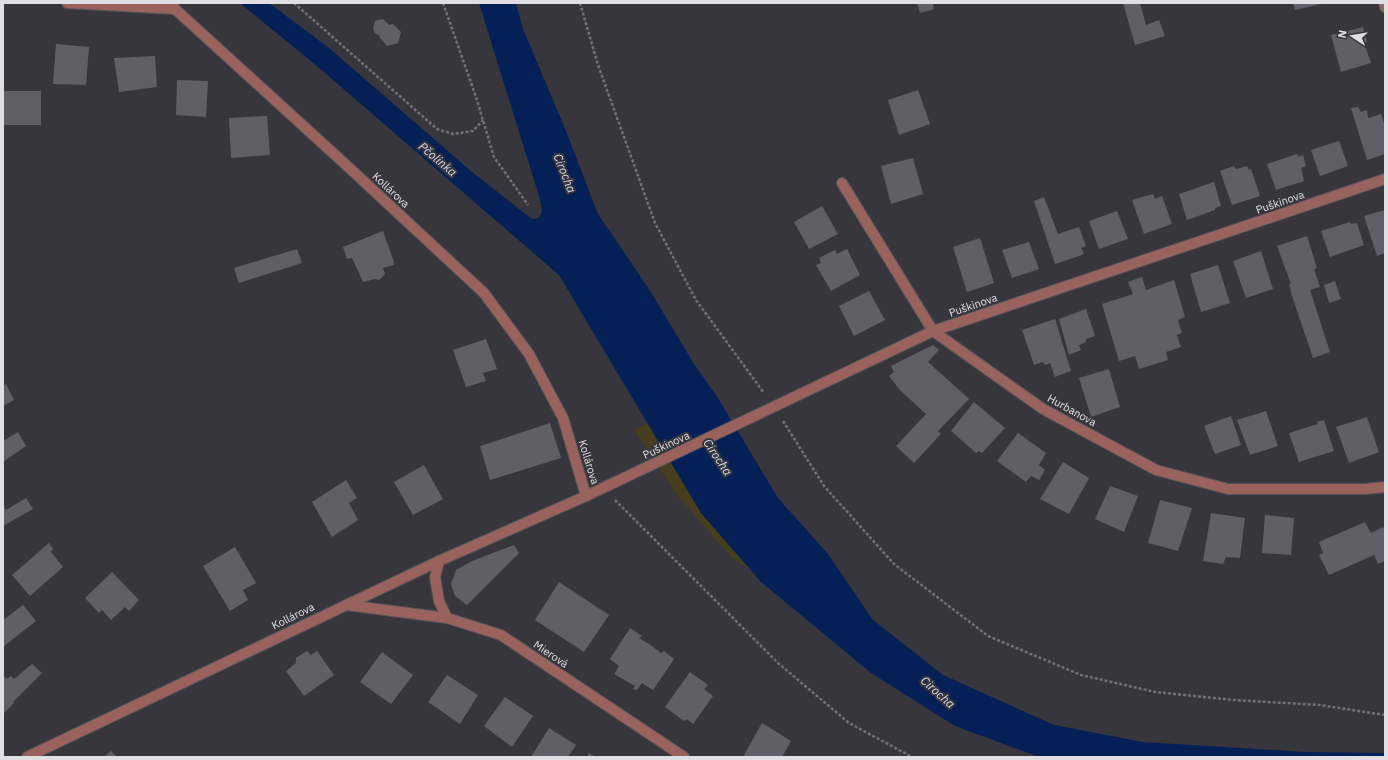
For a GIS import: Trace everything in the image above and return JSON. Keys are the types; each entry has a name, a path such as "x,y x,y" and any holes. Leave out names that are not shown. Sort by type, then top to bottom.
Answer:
{"street":[{"path":"67,3 173,6"},
{"path":"1384,3 1385,7"},
{"name":"Kollárova","path":"27,757 345,604 586,496 563,418 529,354 484,293 173,6"},
{"name":"Puškinova","path":"586,496 933,331 1385,180"},
{"name":"Hurbanova","path":"842,183 933,331 1043,409 1156,470 1228,489 1366,489 1385,486"},
{"path":"439,561 435,577 439,601 447,618"},
{"name":"Mierová","path":"345,604 447,618 501,635 684,757"}],"path":[{"path":"294,3 437,129 453,134 473,131 483,120"},
{"path":"443,3 494,157 528,205"},
{"path":"580,3 598,65 655,223 696,300 759,386"},
{"path":"774,407 824,486 894,564 988,636 1081,675 1155,692 1234,700 1320,705 1385,715"},
{"path":"604,488 778,663 849,723 912,757"}],"sand":[{"path":"649,423 763,578 729,555 678,496 634,430"}],"water":[{"path":"240,3 269,3 329,48 472,172 532,219 539,218 542,211 539,196 479,3 516,3 523,29 564,126 598,214 649,289 694,364 718,398 778,498 828,554 873,620 943,675 1054,725 1143,742 1305,752 1385,753 1385,757 1039,757 955,726 871,673 761,582 701,513 559,275 318,67"}],"building":[{"path":"917,3 933,3 934,9 920,13"},
{"path":"1123,3 1140,3 1146,25 1159,20 1165,36 1135,45"},
{"path":"1293,3 1321,3 1321,4 1295,10"},
{"path":"383,19 389,25 393,24 401,32 398,43 387,46 380,36 375,33 373,29 375,21"},
{"path":"1363,27 1367,42 1364,43 1371,63 1341,72 1331,35"},
{"path":"56,44 89,47 86,85 53,84"},
{"path":"155,56 157,87 119,92 114,58"},
{"path":"177,80 208,81 206,117 176,115"},
{"path":"918,90 930,124 899,135 888,100"},
{"path":"4,91 41,91 41,125 4,125"},
{"path":"1358,107 1361,112 1367,110 1368,118 1381,114 1385,127 1385,154 1367,160 1351,108"},
{"path":"267,116 270,155 231,158 229,118"},
{"path":"1339,141 1348,166 1320,176 1311,150"},
{"path":"1297,154 1298,157 1303,155 1306,166 1301,168 1304,181 1276,190 1267,164"},
{"path":"913,158 923,194 891,204 881,166"},
{"path":"1234,166 1236,169 1247,166 1249,170 1251,169 1260,196 1232,205 1220,171"},
{"path":"1214,182 1221,206 1215,208 1215,210 1187,220 1179,194"},
{"path":"1153,194 1155,199 1162,196 1172,224 1144,234 1132,200"},
{"path":"1044,197 1058,234 1079,227 1086,246 1081,248 1084,253 1082,255 1055,264 1034,201"},
{"path":"822,206 838,234 809,249 794,222"},
{"path":"1385,210 1385,253 1377,256 1364,216"},
{"path":"1117,211 1128,239 1099,249 1089,221"},
{"path":"1350,222 1351,224 1357,223 1364,245 1330,257 1321,231"},
{"path":"383,231 394,265 383,268 385,274 379,280 375,279 363,282 352,258 347,259 343,247"},
{"path":"1307,236 1317,268 1314,269 1320,287 1310,290 1330,352 1313,358 1292,296 1289,284 1291,284 1277,246"},
{"path":"980,238 994,283 967,292 953,247"},
{"path":"1029,242 1039,269 1012,278 1002,250"},
{"path":"297,249 302,263 239,283 234,268"},
{"path":"847,249 860,275 831,291 816,265 821,263 819,258 835,250 837,254"},
{"path":"1261,251 1273,289 1246,298 1233,261"},
{"path":"1218,265 1230,303 1201,312 1190,274"},
{"path":"1142,277 1146,290 1174,280 1185,317 1178,320 1182,333 1177,335 1181,347 1166,352 1168,360 1139,369 1135,356 1119,361 1102,304 1133,294 1128,282"},
{"path":"1335,281 1341,299 1329,303 1324,285"},
{"path":"869,291 885,320 854,336 839,306"},
{"path":"1086,309 1095,336 1086,339 1086,342 1079,345 1081,350 1069,355 1059,319"},
{"path":"1055,319 1071,371 1055,377 1050,363 1045,365 1043,362 1034,365 1022,330"},
{"path":"486,339 497,369 483,373 486,381 466,387 453,350"},
{"path":"933,345 939,350 928,362 969,399 938,431 941,434 914,463 896,446 926,414 900,390 889,376 894,372 891,366"},
{"path":"1109,369 1120,407 1091,417 1079,378"},
{"path":"6,384 14,400 3,406 3,386"},
{"path":"974,402 1005,428 982,453 979,451 976,453 951,431"},
{"path":"1266,411 1278,446 1250,455 1237,420"},
{"path":"1231,416 1241,445 1215,454 1204,426"},
{"path":"1367,417 1379,452 1349,463 1336,427"},
{"path":"1324,420 1334,451 1299,462 1289,433 1318,424 1317,422"},
{"path":"550,423 561,458 490,480 480,446"},
{"path":"18,432 26,446 3,462 3,441"},
{"path":"1018,433 1046,453 1039,465 1045,470 1039,480 1031,476 1026,482 997,461"},
{"path":"1063,462 1089,478 1069,514 1040,499"},
{"path":"424,465 443,499 413,515 394,482"},
{"path":"346,480 357,498 349,503 358,520 332,537 312,502"},
{"path":"1110,486 1138,496 1124,532 1095,519"},
{"path":"26,498 33,509 3,526 3,505 6,510"},
{"path":"1160,500 1192,508 1178,551 1148,543"},
{"path":"1211,513 1245,518 1240,558 1226,557 1223,564 1203,561"},
{"path":"1265,515 1294,518 1291,555 1262,553"},
{"path":"1365,522 1371,533 1383,527 1385,531 1385,561 1378,564 1374,555 1329,575 1319,555 1323,553 1319,542"},
{"path":"49,543 53,549 51,552 63,567 30,596 12,575"},
{"path":"514,545 519,553 467,605 455,596 451,584 456,570 472,561"},
{"path":"235,547 256,583 243,590 248,600 230,611 203,566"},
{"path":"112,572 139,600 129,611 125,607 111,620 102,610 99,613 85,598"},
{"path":"559,582 609,615 584,652 535,620"},
{"path":"23,605 36,621 3,647 3,620"},
{"path":"630,628 642,636 639,638 661,653 664,651 674,659 653,690 642,683 637,690 633,689 635,686 614,674 619,666 610,659"},
{"path":"307,651 311,655 317,651 334,675 304,696 286,671 296,663 296,658"},
{"path":"382,652 413,675 391,704 360,682"},
{"path":"32,664 42,673 3,714 3,675 7,679 11,676 14,679"},
{"path":"690,672 708,685 704,689 713,696 693,724 687,719 684,721 665,707"},
{"path":"447,675 478,695 460,724 428,702"},
{"path":"505,697 533,716 512,747 484,726"},
{"path":"762,723 791,741 782,757 747,757 744,755"},
{"path":"549,728 576,745 568,757 531,757"},
{"path":"111,751 117,757 104,757"},
{"path":"589,753 595,757 587,757"}],"water label":[{"name":"Pčolinka","path":"438,159"},
{"name":"Cirocha","path":"565,173"},
{"name":"Cirocha","path":"718,457"},
{"name":"Cirocha","path":"938,692"}]}
